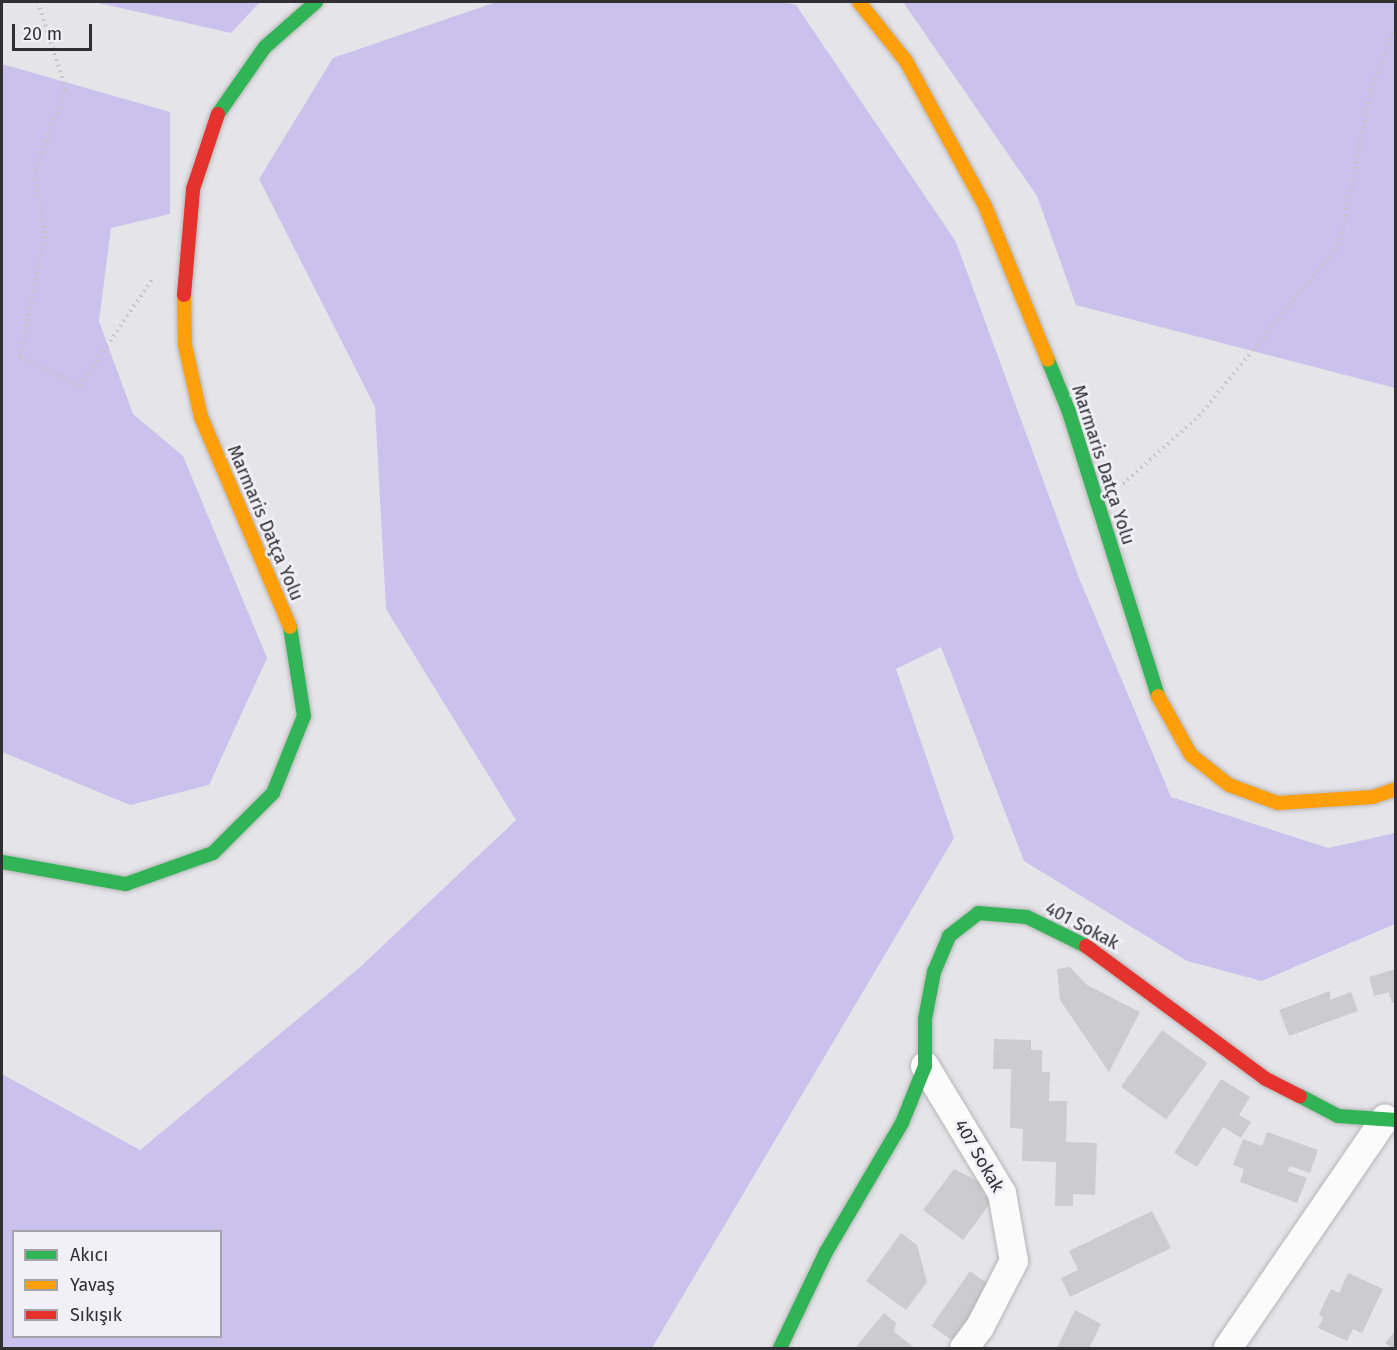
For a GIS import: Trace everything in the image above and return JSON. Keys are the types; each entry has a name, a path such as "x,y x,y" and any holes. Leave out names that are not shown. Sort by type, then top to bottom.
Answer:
{"main road":[{"name":"Marmaris Datça Yolu","path":"2,862 126,884 213,853 273,794 304,716 291,628 201,417 185,345 183,270 193,189 218,114 265,47 316,2"},
{"name":"Marmaris Datça Yolu","path":"860,2 906,61 985,206 1065,401 1155,691 1191,755 1229,785 1278,803 1373,796 1395,789"},
{"name":"401 Sokak","path":"780,1348 826,1251 902,1123 925,1066 927,1010 934,972 950,936 978,913 1027,917 1101,954 1266,1079 1338,1116 1390,1120"}],"street":[{"name":"407 Sokak","path":"925,1066 1002,1193 1014,1261 980,1327 964,1348"},
{"path":"1228,1348 1390,1120"}],"path":[{"path":"38,2 66,90 35,172 45,237 20,357 80,387 156,273"},
{"path":"1099,505 1199,416 1339,245 1371,90 1395,25"}],"shaded area":[{"path":"94,2 260,2 231,33"},
{"path":"496,2 783,2 796,5 956,242 1079,578 1171,797 1328,848 1395,833 1395,924 1262,981 1187,961 1024,861 941,647 896,669 954,838 652,1348 2,1348 2,1074 140,1150 358,969 516,820 386,609 375,407 259,179 333,58"},
{"path":"903,2 1395,2 1395,388 1076,305 1037,196"},
{"path":"2,64 170,112 170,214 111,228 99,321 133,414 183,456 267,658 209,785 130,805 2,752"}],"building":[{"path":"1070,967 1087,985 1140,1012 1109,1072 1060,1000 1057,969"},
{"path":"1396,969 1396,1002 1392,1003 1389,992 1374,996 1369,977"},
{"path":"1330,991 1330,1000 1351,992 1358,1011 1289,1036 1279,1010"},
{"path":"1162,1030 1207,1063 1166,1120 1121,1087"},
{"path":"994,1039 1031,1040 1031,1050 1042,1050 1042,1072 1050,1072 1049,1101 1067,1101 1066,1142 1097,1143 1095,1195 1073,1194 1073,1206 1055,1206 1056,1162 1022,1161 1023,1129 1010,1128 1011,1069 993,1069"},
{"path":"1221,1079 1250,1097 1239,1115 1251,1122 1241,1138 1223,1127 1197,1167 1174,1153"},
{"path":"1267,1132 1318,1150 1310,1173 1290,1166 1287,1171 1307,1178 1297,1203 1240,1182 1244,1169 1233,1165 1243,1139 1262,1146"},
{"path":"954,1169 987,1186 982,1193 992,1201 963,1240 923,1210"},
{"path":"1152,1211 1171,1248 1070,1297 1061,1278 1078,1270 1069,1251"},
{"path":"901,1233 917,1245 927,1282 906,1310 866,1281"},
{"path":"970,1271 994,1288 955,1343 932,1326"},
{"path":"1348,1273 1383,1289 1362,1333 1353,1329 1347,1341 1318,1328 1323,1318 1319,1314 1331,1289 1339,1293"},
{"path":"1075,1310 1101,1324 1089,1348 1057,1348"},
{"path":"884,1313 896,1323 894,1332 915,1348 855,1348"},
{"path":"1396,1330 1396,1348 1392,1348 1385,1343"}],"traffic: fast":[{"path":"218,114 265,47 316,2"},
{"path":"1048,360 1069,412 1158,696"},
{"path":"2,862 126,884 213,853 273,793 304,716 290,627"},
{"path":"780,1348 826,1252 902,1123 925,1066 925,1019 934,972 949,936 978,913 1027,917 1086,946"},
{"path":"1300,1096 1338,1116 1396,1120"}],"traffic: slow":[{"path":"859,2 906,61 985,206 1048,360"},
{"path":"184,295 185,345 201,417 290,627"},
{"path":"1158,696 1191,755 1229,785 1278,803 1373,797 1396,789"}],"traffic: jam":[{"path":"184,295 193,189 218,114"},
{"path":"1086,946 1266,1079 1300,1096"}]}
